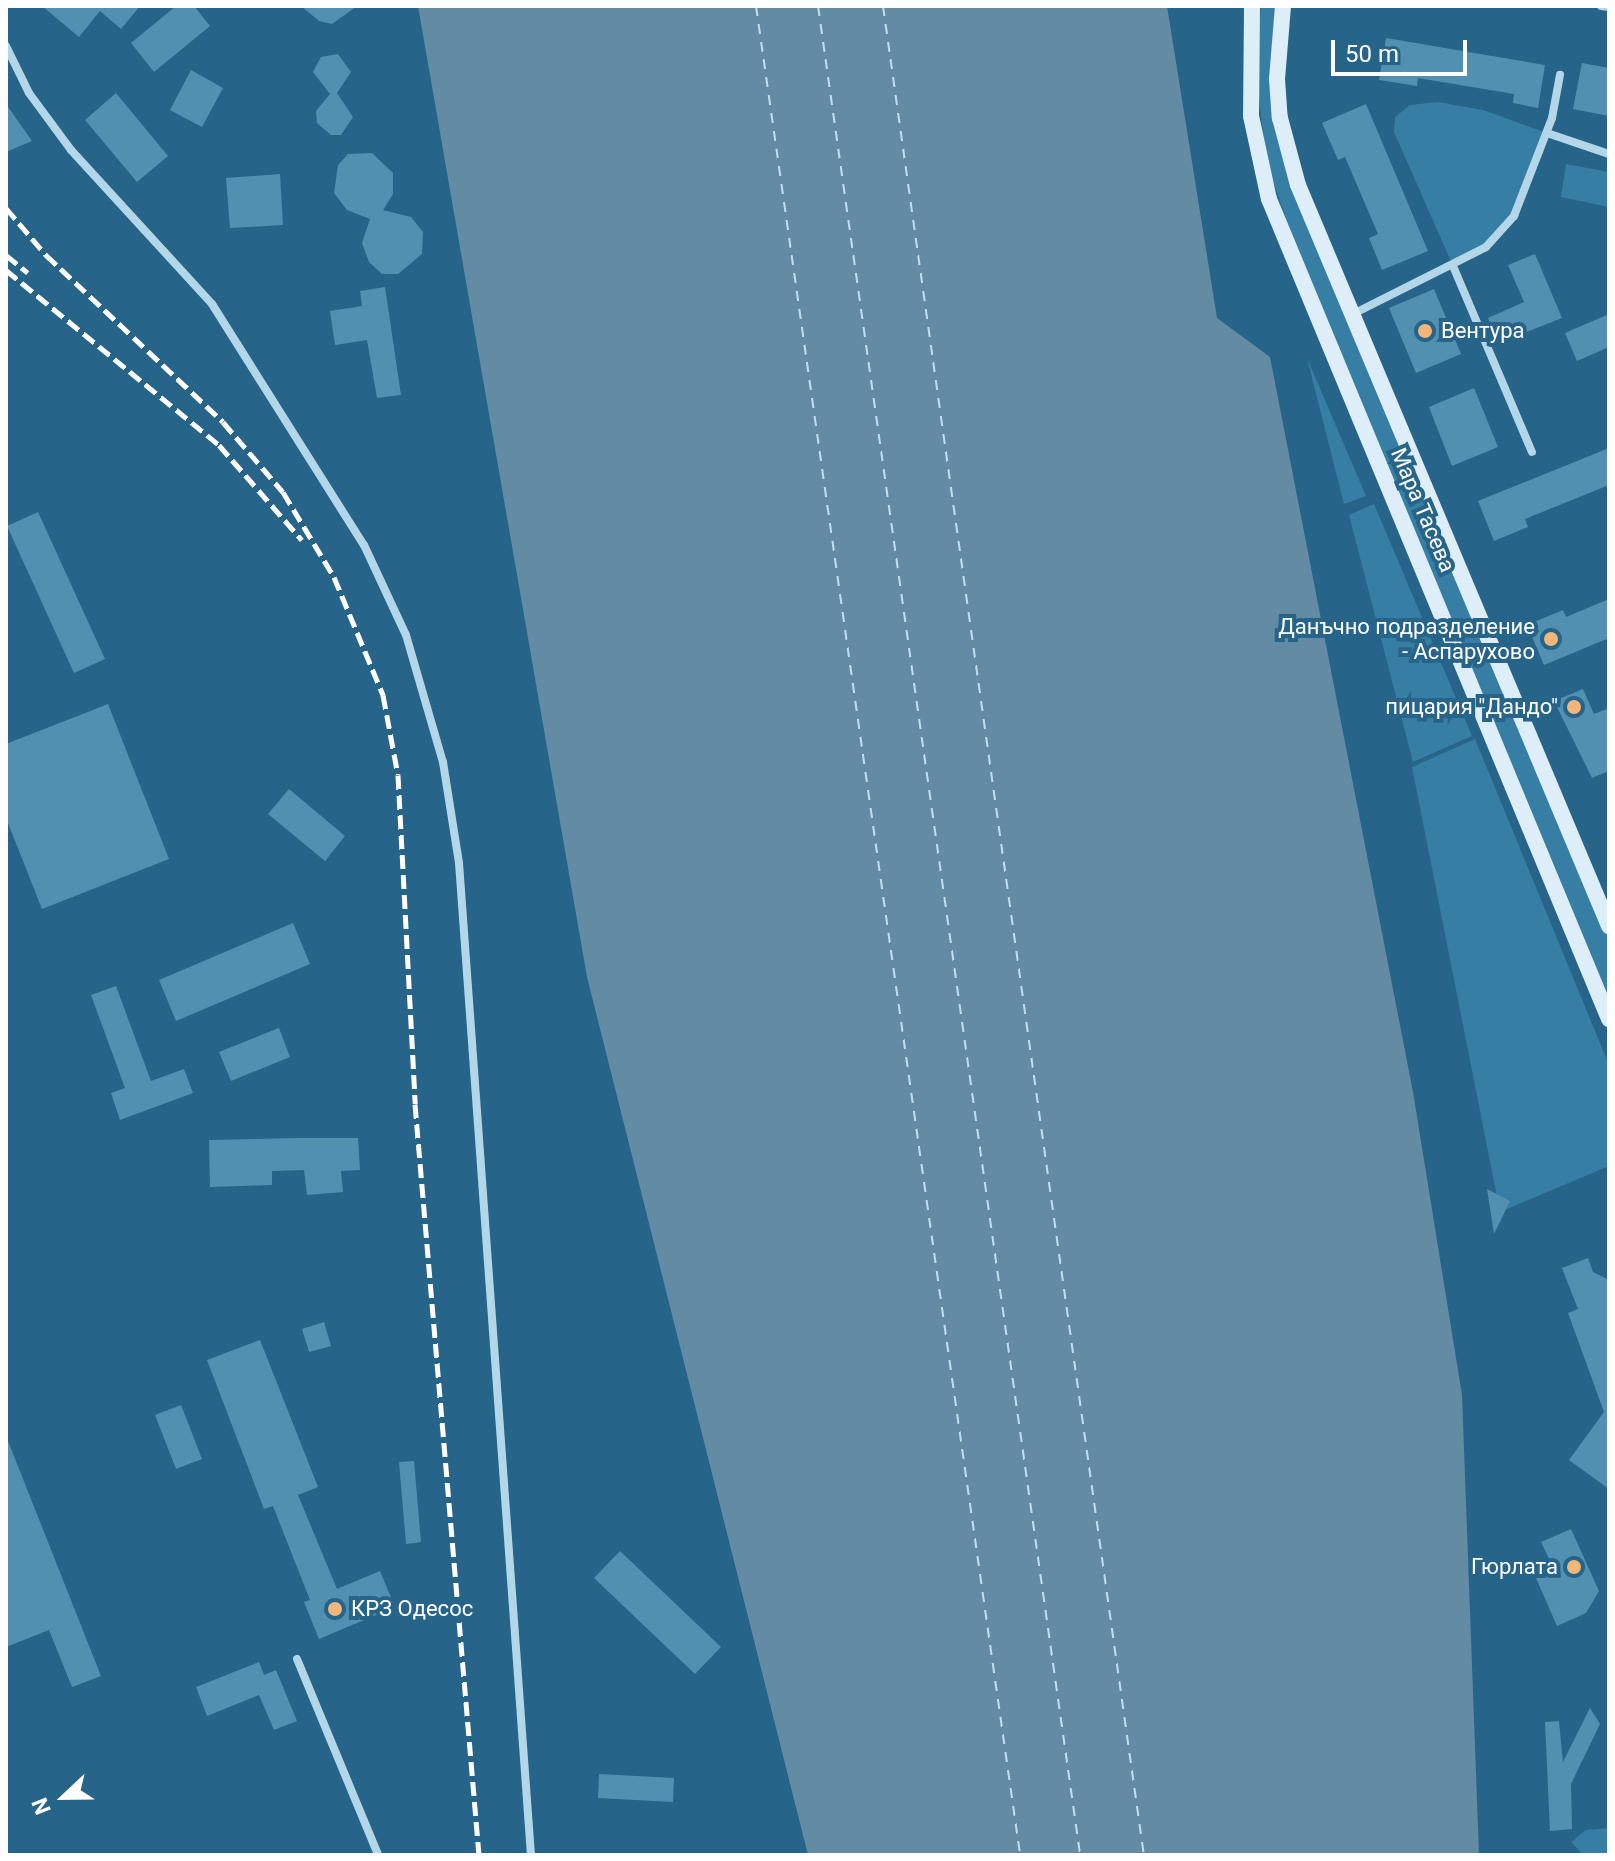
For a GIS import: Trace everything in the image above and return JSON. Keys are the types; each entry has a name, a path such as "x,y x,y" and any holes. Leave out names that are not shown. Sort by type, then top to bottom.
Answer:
{"main road":[{"name":"Мара Тасева","path":"1252,6 1251,116 1269,199 1609,1019"},
{"name":"Мара Тасева","path":"1283,6 1277,79 1288,158 1350,315 1609,926"}],"street":[{"path":"1601,6 1609,7"},
{"path":"6,46 29,93 71,150 212,304 364,545 410,649 443,762 459,863 531,1855"},
{"path":"1350,315 1486,247 1514,216 1547,133 1560,75"},
{"path":"1547,133 1609,154"},
{"path":"1453,266 1532,452"},
{"path":"297,1659 378,1855"}],"shaded area":[{"path":"418,6 1167,6 1217,318 1270,357 1413,1092 1462,1395 1479,1855 808,1855 587,977"},
{"path":"1261,6 1281,6 1288,158 1609,926 1609,1020 1323,328 1266,160 1256,71"},
{"path":"1438,102 1483,110 1547,133 1514,216 1486,247 1453,266 1394,132 1395,117 1410,105"},
{"path":"1566,164 1609,172 1609,207 1561,197"},
{"path":"1307,358 1366,496 1344,504"},
{"path":"1374,504 1472,736 1413,762 1349,515"},
{"path":"1475,739 1609,1065 1609,1166 1500,1212 1412,767"},
{"path":"1609,1828 1609,1855 1583,1855 1571,1842 1586,1830"}],"building":[{"path":"42,6 140,6 121,29 100,11 79,37"},
{"path":"176,6 194,6 210,26 154,72 131,43"},
{"path":"301,6 357,6 332,24 319,21"},
{"path":"1386,38 1545,65 1538,108 1513,103 1514,94 1418,78 1417,86 1379,80"},
{"path":"338,54 351,72 337,93 353,117 341,135 331,135 317,123 316,111 330,94 313,72 321,57"},
{"path":"1582,63 1609,68 1609,116 1573,109"},
{"path":"191,70 223,88 202,127 170,110"},
{"path":"116,93 168,156 137,182 85,120"},
{"path":"6,104 32,141 6,152"},
{"path":"1366,104 1428,251 1382,270 1369,238 1378,234 1345,157 1338,160 1322,123"},
{"path":"372,153 393,173 393,194 383,210 411,217 423,232 422,254 398,274 382,274 369,262 362,243 370,219 347,210 334,193 338,165 348,154"},
{"path":"280,174 283,225 230,228 226,178"},
{"path":"1535,254 1562,318 1499,343 1488,318 1524,302 1508,265"},
{"path":"385,287 401,395 377,398 367,340 335,345 330,311 362,306 360,291"},
{"name":"Вентура","path":"1434,289 1461,354 1416,373 1389,308"},
{"path":"1609,314 1609,347 1577,361 1565,333"},
{"path":"1474,388 1498,447 1452,466 1429,407"},
{"path":"1609,448 1609,485 1525,519 1528,527 1494,541 1478,501"},
{"path":"38,512 105,659 74,673 7,526"},
{"path":"1609,599 1609,638 1544,665 1527,625 1563,610 1566,617"},
{"path":"1583,689 1594,714 1609,708 1609,771 1592,778 1554,701"},
{"path":"108,704 169,859 42,909 6,818 6,744"},
{"path":"289,789 345,836 325,861 268,814"},
{"path":"293,923 310,964 176,1021 159,980"},
{"path":"116,986 151,1081 184,1069 193,1093 120,1120 111,1093 125,1088 91,995"},
{"path":"279,1028 290,1057 231,1081 219,1052"},
{"path":"358,1138 360,1170 341,1171 343,1192 307,1195 304,1170 272,1171 272,1185 210,1187 209,1140"},
{"path":"1487,1189 1510,1201 1494,1234"},
{"path":"1588,1258 1593,1272 1609,1280 1609,1489 1569,1460 1604,1412 1568,1313 1578,1309 1562,1268"},
{"path":"324,1322 331,1346 309,1352 302,1329"},
{"path":"260,1340 318,1487 298,1495 337,1589 380,1571 395,1607 319,1639 304,1602 310,1600 273,1506 264,1509 207,1360"},
{"path":"181,1405 202,1459 176,1469 155,1415"},
{"path":"6,1436 101,1676 72,1687 49,1630 6,1647"},
{"path":"414,1461 421,1542 406,1544 399,1462"},
{"path":"1571,1529 1599,1591 1586,1613 1557,1626 1532,1569 1550,1561 1541,1542"},
{"path":"620,1551 721,1647 695,1674 594,1578"},
{"path":"259,1662 264,1675 276,1670 297,1721 274,1730 259,1695 207,1716 196,1687"},
{"path":"1590,1708 1600,1724 1571,1784 1572,1829 1550,1831 1545,1722 1559,1721 1563,1762"},
{"path":"599,1774 674,1778 673,1802 598,1798"}],"ferry route":[{"path":"756,6 1020,1855"},
{"path":"818,6 1080,1855"},
{"path":"883,6 1144,1855"}],"railway":[{"path":"6,208 46,255 223,422 283,492 334,577 383,695 398,775 415,1104 479,1855"},
{"path":"6,255 28,273"},
{"path":"6,270 219,445 302,540"}],"place":[{"name":"Вентура","path":"1425,331"},
{"name":"Данъчно подразделение - Аспарухово","path":"1551,639"},
{"name":"пицария \"Дандо\"","path":"1574,707"},
{"name":"Гюрлата","path":"1574,1567"},
{"name":"КРЗ Одесос","path":"335,1609"}]}
